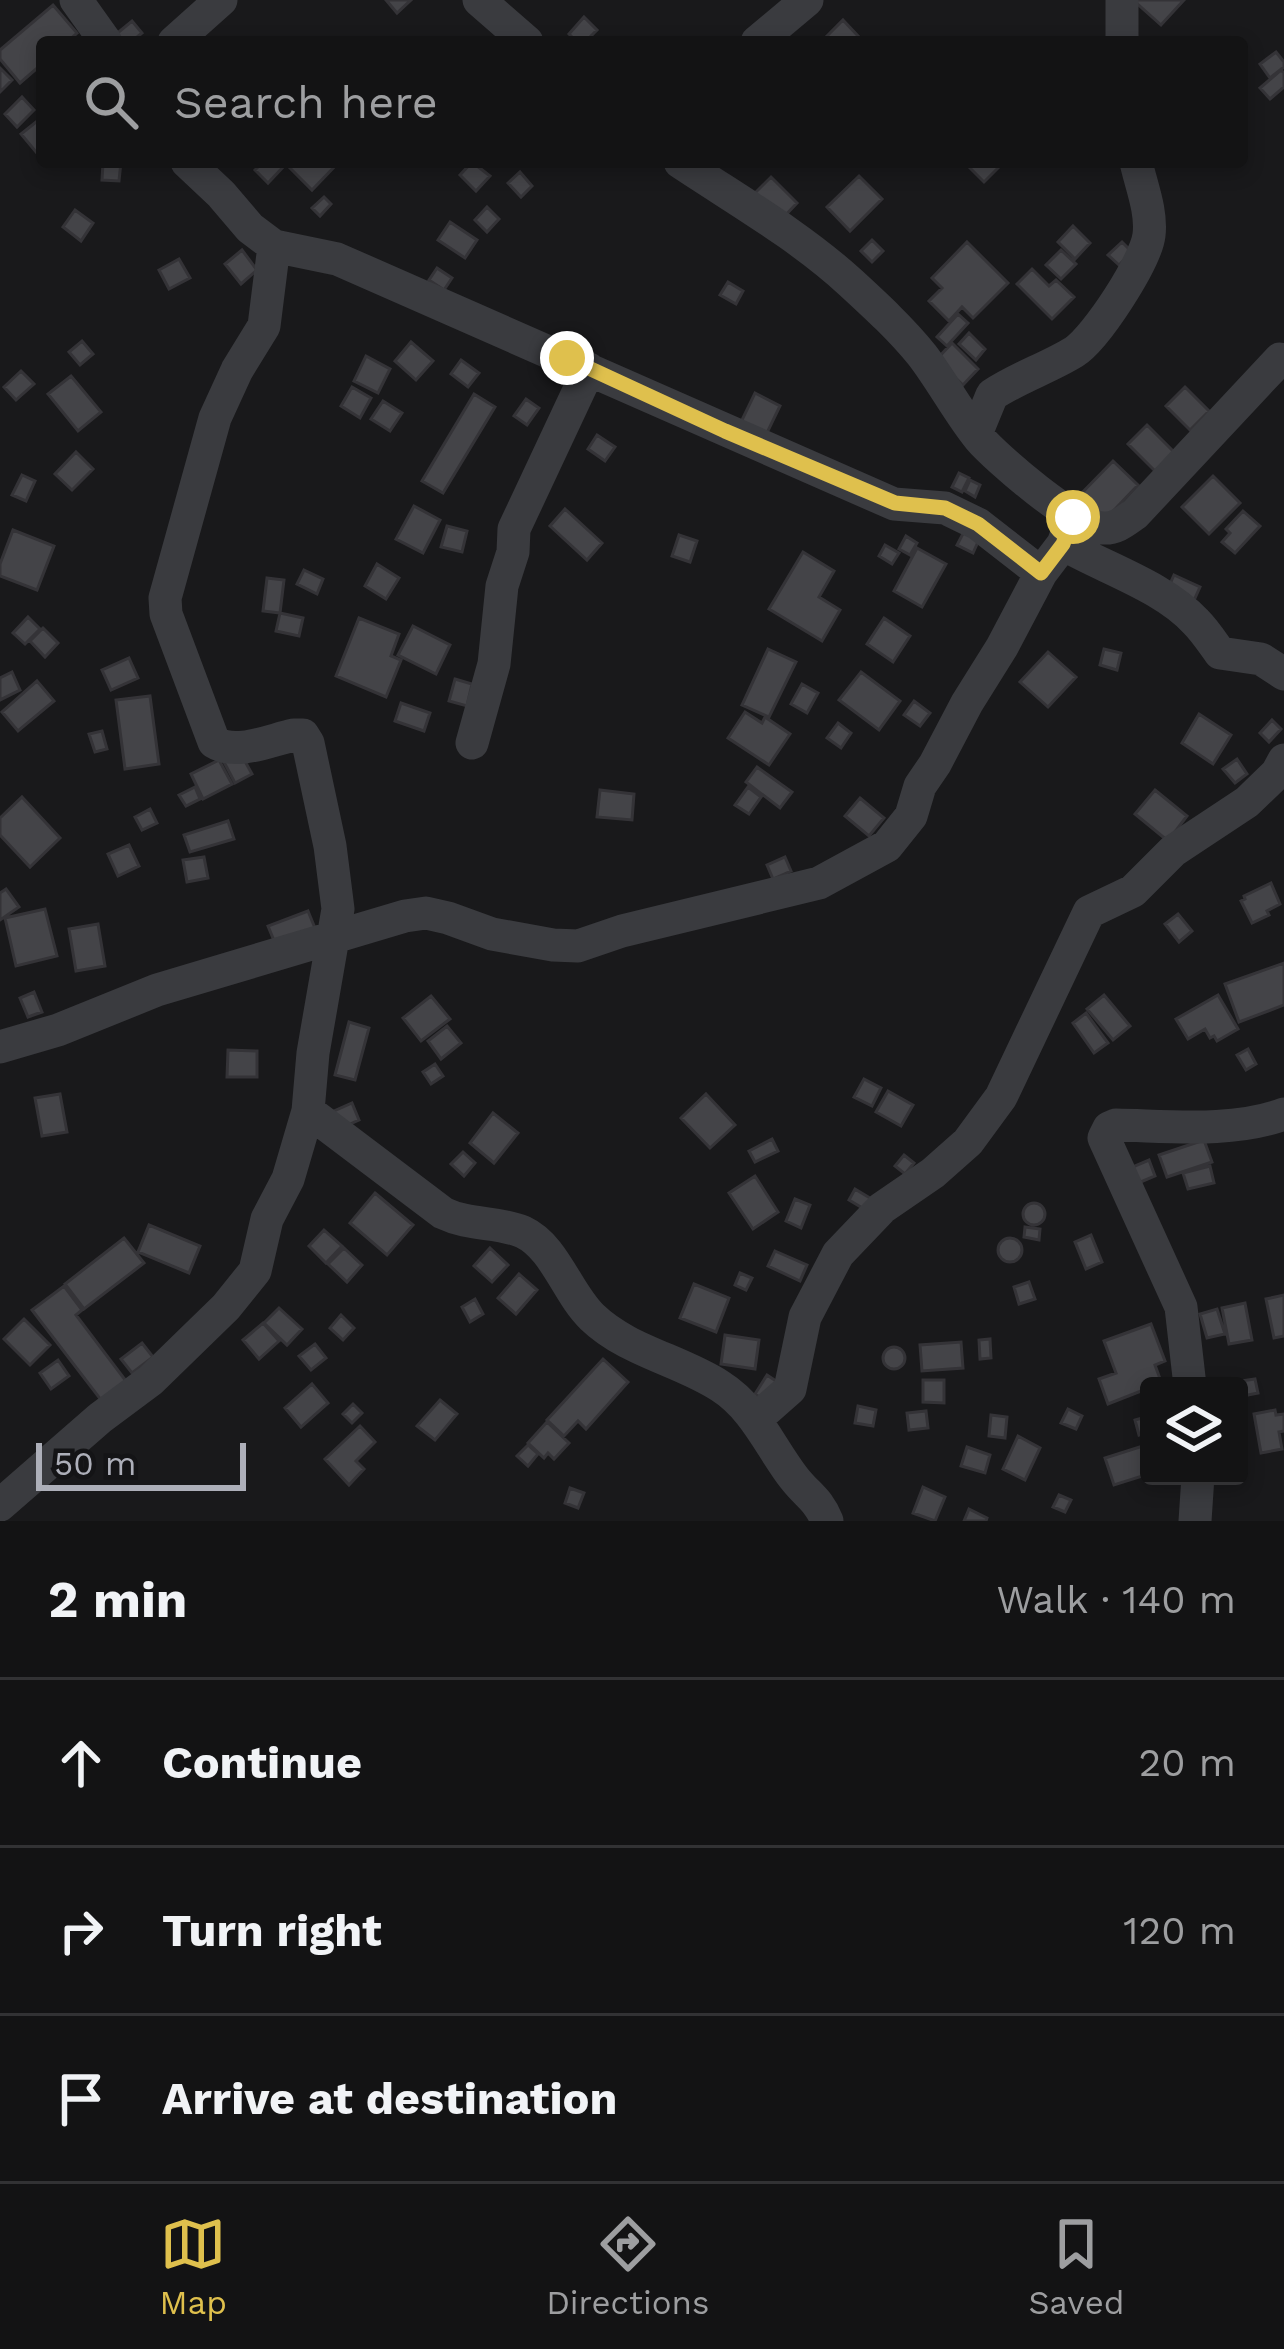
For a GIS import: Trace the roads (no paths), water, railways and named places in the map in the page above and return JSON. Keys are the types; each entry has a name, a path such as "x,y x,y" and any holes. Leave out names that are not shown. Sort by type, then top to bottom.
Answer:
{"street":[{"path":"76,0 102,36"},
{"path":"181,36 221,0"},
{"path":"479,0 520,36"},
{"path":"764,36 807,0"},
{"path":"1122,0 1122,36"},
{"path":"193,168 274,246 337,259 895,503 945,508 978,524 1041,573"},
{"path":"689,168 846,278 919,352 996,457 1100,565 1136,578 1194,619 1220,652 1262,659 1284,674"},
{"path":"976,434 992,395 1078,350 1136,268 1150,232 1138,168"},
{"path":"0,1505 100,1418 152,1380 226,1307 255,1271 267,1219 288,1179 308,1111 338,909 308,743 303,735 237,748 214,742 166,614 165,598 214,418 264,326 274,246"},
{"path":"1068,530 1107,529 1135,514 1263,376 1284,360"},
{"path":"472,743 494,664 514,529 589,369"},
{"path":"0,1047 58,1030 158,990 364,927 426,913 507,938 578,946 819,884 887,846 911,816 920,786 1068,530"},
{"path":"756,1419 790,1389 805,1317 838,1254 882,1208 968,1142 1001,1097 1090,912 1133,891 1173,851 1247,802 1284,760"},
{"path":"308,1111 443,1213 463,1222 524,1233 549,1256 574,1298 595,1320 634,1345 719,1384 738,1399 797,1482 820,1503 827,1521"},
{"path":"1189,1377 1181,1307 1104,1138 1116,1125 1205,1126 1284,1114"},
{"path":"1195,1521 1197,1485"}]}
